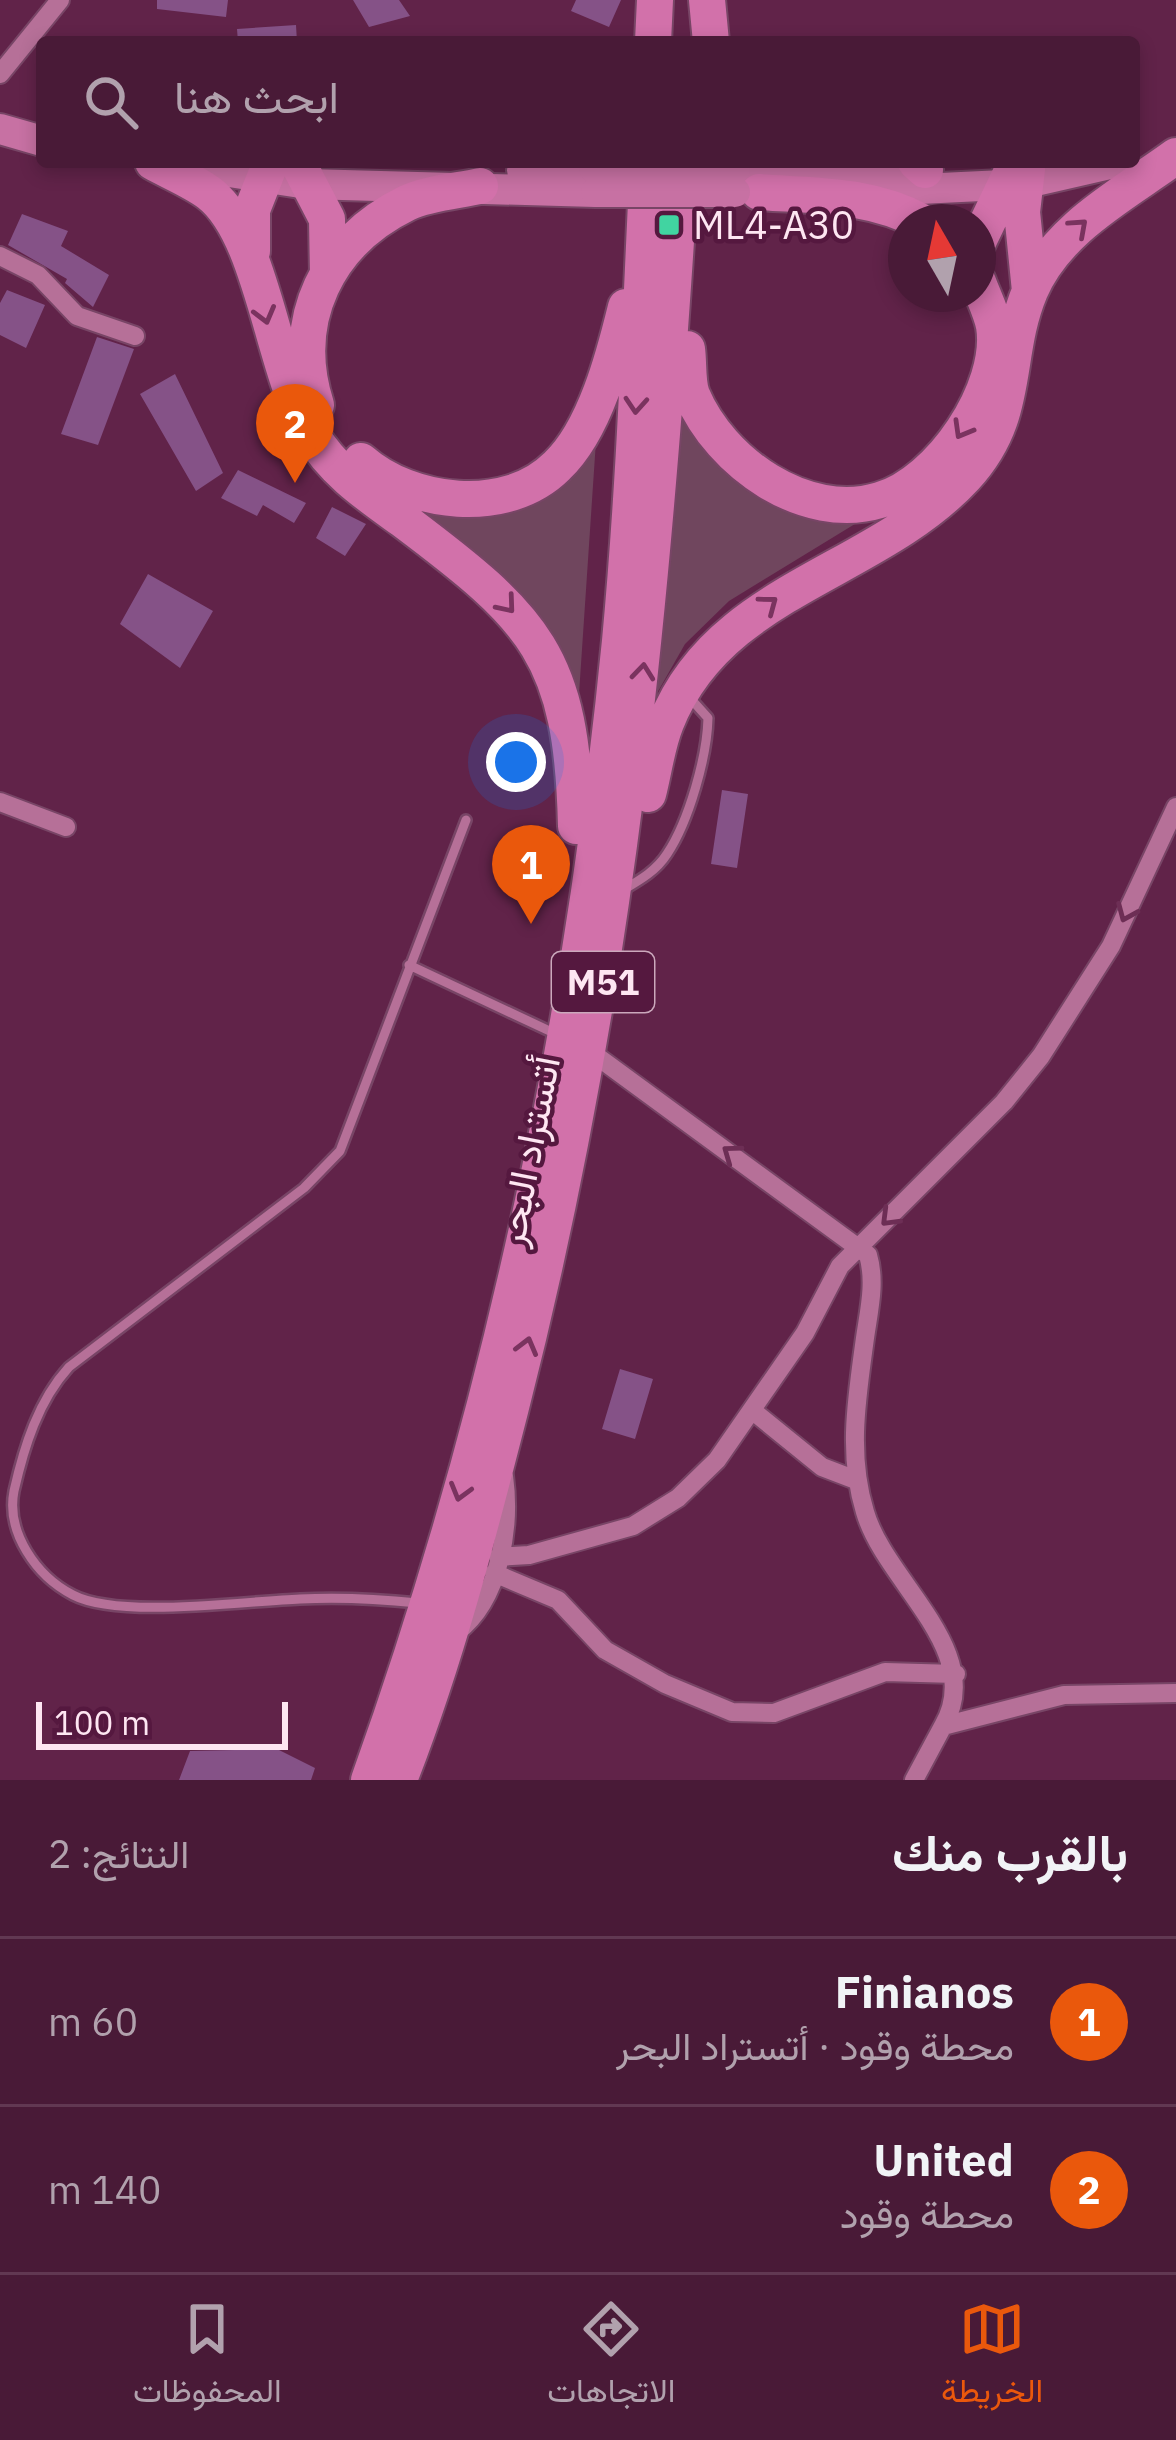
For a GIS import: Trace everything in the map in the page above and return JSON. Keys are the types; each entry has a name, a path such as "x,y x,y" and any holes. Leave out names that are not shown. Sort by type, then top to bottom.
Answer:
{"highway":[{"path":"653,36 655,0"},
{"path":"688,36 690,0"},
{"path":"707,0 710,36"},
{"path":"1030,291 1058,246 1176,152"},
{"path":"164,168 210,194 235,223 252,264 284,376 343,477 494,590 527,629 559,684 574,745 581,924"},
{"name":"أتستراد البحر","path":"369,1780 427,1604 489,1388 577,1045 609,949 644,671 660,240 648,168"},
{"name":"أتستراد البحر","path":"399,1780 448,1638 554,1246 577,1045 581,924 620,643 660,240 679,168"},
{"path":"252,264 252,210 274,169 327,219 328,274"},
{"path":"609,949 666,723 682,694 730,635 779,595 911,521 963,479 990,444 1012,391 1030,291 1017,177"},
{"path":"996,212 1017,177"},
{"path":"743,184 888,206"},
{"path":"480,186 410,201 353,236 328,274 308,321 304,368 318,413 382,479 423,497 476,497 520,487 557,466 606,386 660,240"},
{"path":"660,240 691,393 721,440 772,488 826,501 880,500 947,456 990,382 994,327 989,312"}],"main road":[{"path":"0,129 36,139"},
{"path":"1140,158 1176,152"},
{"path":"743,184 900,168"},
{"path":"938,168 1017,177"},
{"path":"274,169 743,184 1017,177 1082,168"},
{"path":"274,169 480,186 595,180"}],"street":[{"path":"0,74 60,0"},
{"path":"0,256 38,274 77,316 135,336"},
{"path":"0,802 65,827"},
{"path":"496,1565 649,1518 703,1475 753,1411 840,1266 1004,1102 1041,1056 1111,946 1176,807"},
{"path":"577,1045 868,1255 872,1282 856,1407 856,1480 875,1539 944,1645 956,1674 954,1701 914,1780"},
{"path":"753,1411 822,1467 856,1480"},
{"path":"448,1638 483,1605 496,1565 506,1502 500,1452"},
{"path":"496,1565 558,1600 605,1650 665,1684 732,1712 774,1713 885,1672 956,1674"},
{"path":"943,1726 1064,1695 1176,1693"}],"lane":[{"path":"427,1604 345,1597 160,1606 74,1596 26,1550 14,1530 12,1504 42,1403 69,1367 304,1188 340,1151 357,1118 409,964 466,820"},
{"path":"409,964 577,1045"}],"shaded area":[{"path":"681,417 722,465 761,491 868,516 729,601 685,644 648,709"},
{"path":"597,426 579,694 528,608 485,565 405,505 448,513"}],"building":[{"path":"157,0 228,0 226,17 157,9"},
{"path":"353,0 399,0 410,16 369,27"},
{"path":"576,0 621,0 609,27 571,11"},
{"path":"296,25 297,36 238,36 237,29"},
{"path":"22,214 68,231 61,246 109,275 93,307 65,283 67,279 8,245"},
{"path":"7,290 45,305 26,348 0,335 0,303"},
{"path":"97,337 134,349 98,445 61,434"},
{"path":"175,374 223,473 196,491 140,394"},
{"path":"238,470 306,503 294,523 263,505 257,516 221,498"},
{"path":"332,507 366,524 345,556 316,538"},
{"path":"148,574 213,611 180,668 120,624"},
{"path":"722,790 748,794 737,868 711,864"},
{"path":"620,1369 653,1379 635,1439 602,1429"},
{"path":"277,1749 315,1768 311,1780 179,1780 190,1751"}],"place":[{"name":"ML4-A30","path":"669,225"},
{"name":"United","path":"295,483"},
{"name":"Finianos","path":"531,924"}]}
